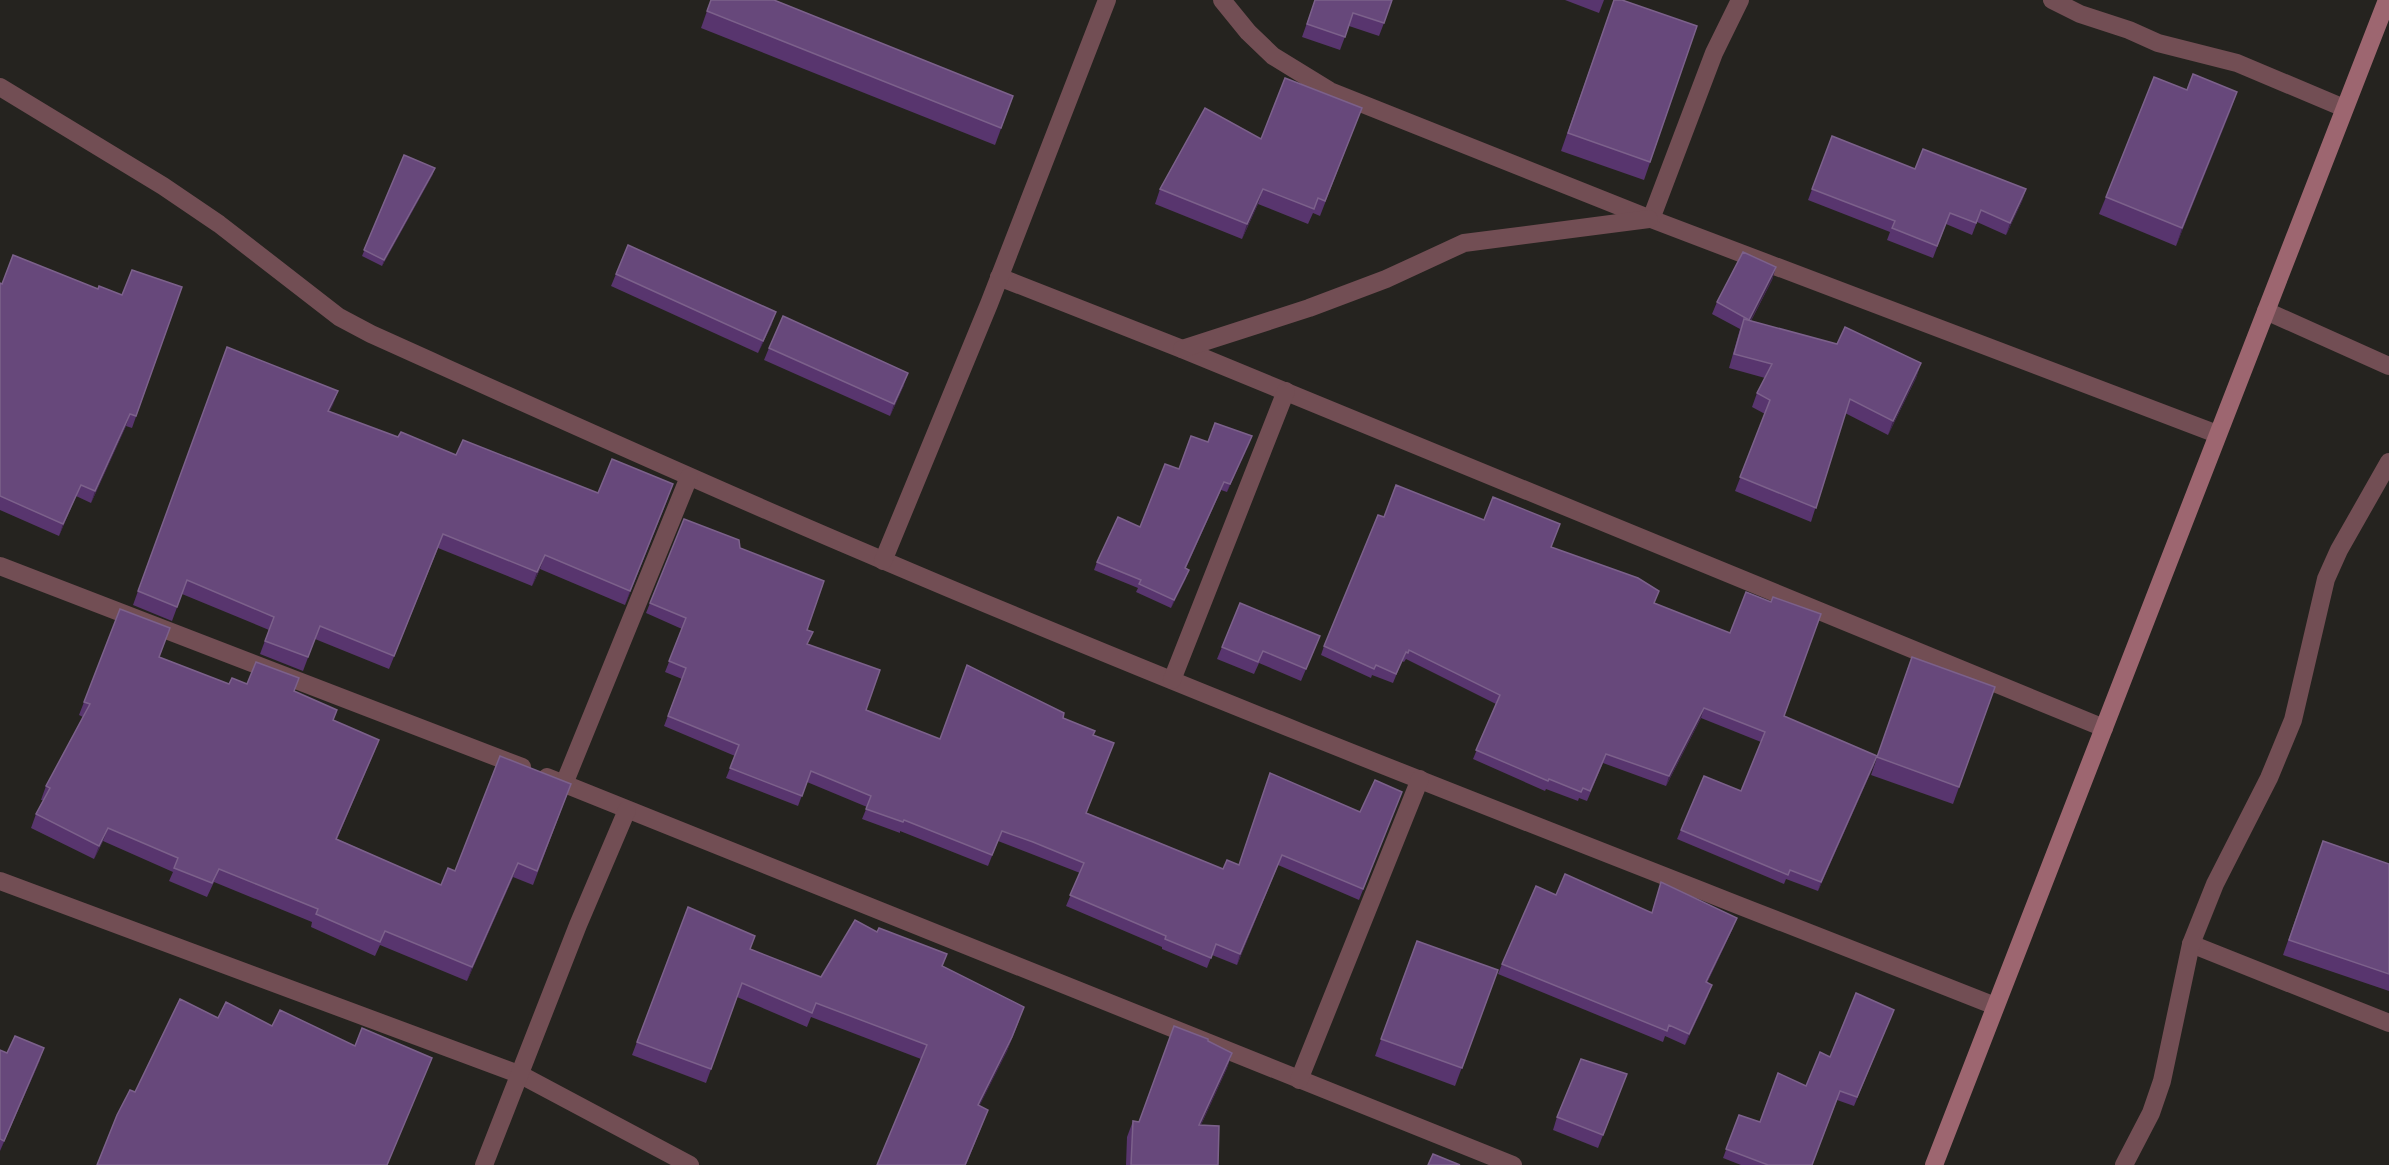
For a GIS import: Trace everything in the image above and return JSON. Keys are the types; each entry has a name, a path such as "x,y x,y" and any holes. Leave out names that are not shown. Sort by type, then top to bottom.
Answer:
{"street":[{"path":"883,561 999,277 1107,0"},
{"path":"1222,0 1248,32 1273,56 1330,91 1651,219 2217,434"},
{"path":"1651,219 1714,53 1740,0"},
{"path":"2052,0 2080,14 2129,30 2158,43 2237,63 2344,108"},
{"path":"1934,1165 2387,0"},
{"path":"2,93 163,186 210,218 339,317 382,339 883,561 1172,680 1995,1005"},
{"path":"1182,349 1309,308 1375,283 1464,243 1651,219"},
{"path":"999,277 1286,391 2104,728"},
{"path":"2266,311 2389,366"},
{"path":"1172,680 1286,391"},
{"path":"2124,1165 2151,1113 2162,1082 2191,944 2215,884 2269,778 2293,720 2326,579 2339,550 2389,462"},
{"path":"564,784 689,477"},
{"path":"0,566 564,784 1513,1165"},
{"path":"1299,1080 1420,779"},
{"path":"484,1165 578,925 627,810"},
{"path":"0,881 521,1075 690,1165"},
{"path":"2191,944 2389,1023"}],"building":[{"path":"711,0 774,0 1013,96 1001,128 707,11"},
{"path":"1315,0 1392,0 1384,23 1353,13 1345,37 1307,24"},
{"path":"1614,0 1622,0 1697,26 1650,162 1568,133"},
{"path":"2193,74 2237,92 2182,228 2106,197 2154,77 2187,90"},
{"path":"1285,78 1362,108 1325,201 1318,198 1314,209 1263,189 1247,224 1160,189 1205,108 1261,139"},
{"path":"1832,136 1915,169 1923,149 2026,189 2010,223 1981,210 1976,223 1950,213 1937,246 1892,228 1895,221 1812,189"},
{"path":"404,155 435,168 384,260 364,250"},
{"path":"628,245 776,312 763,341 616,274"},
{"path":"1743,252 1776,267 1749,320 1717,302"},
{"path":"13,255 98,289 99,286 122,295 132,270 182,287 136,416 130,414 95,491 81,485 63,524 0,496 0,283 2,284"},
{"path":"783,316 908,373 894,404 769,348"},
{"path":"1744,319 1837,344 1845,327 1921,363 1893,421 1850,399 1816,508 1740,477 1770,400 1757,393 1772,364 1734,354"},
{"path":"227,347 338,391 328,411 398,437 401,432 456,455 463,440 598,493 612,459 673,484 630,591 545,555 537,572 443,534 394,656 320,626 308,657 265,641 274,617 187,580 177,607 138,591"},
{"path":"1215,423 1252,436 1230,484 1224,482 1185,568 1189,570 1174,600 1139,584 1141,580 1097,562 1118,517 1140,527 1165,464 1179,469 1191,436 1208,442"},
{"path":"1396,485 1484,520 1493,497 1560,524 1551,547 1638,578 1659,591 1654,603 1730,633 1746,592 1771,602 1773,597 1821,614 1784,716 1877,756 1821,882 1790,870 1788,875 1681,830 1704,776 1741,791 1765,732 1704,708 1669,776 1606,754 1590,791 1583,788 1581,792 1549,779 1548,781 1476,750 1500,695 1409,650 1396,674 1376,665 1374,669 1324,646 1378,515 1384,517"},
{"path":"684,519 739,540 740,548 824,581 807,630 813,632 807,644 880,670 866,710 940,739 967,665 1064,713 1063,718 1095,731 1093,735 1114,743 1086,813 1223,869 1227,860 1239,865 1270,773 1360,812 1375,780 1402,792 1363,889 1282,855 1240,954 1216,944 1211,958 1070,895 1084,863 1033,842 1002,831 992,855 904,820 903,822 866,809 871,796 811,771 802,796 730,768 739,745 668,716 686,668 669,661 686,618 650,603"},
{"path":"1240,603 1320,636 1306,669 1263,651 1258,662 1222,647"},
{"path":"120,609 170,628 159,657 229,684 232,678 247,684 256,662 299,678 294,691 337,710 333,720 379,740 336,839 441,885 448,868 455,871 500,756 571,784 537,871 518,863 472,967 385,931 380,942 316,914 318,909 219,869 212,883 174,868 178,858 108,828 99,846 36,814 50,788 46,786 90,704 84,702"},
{"path":"1912,657 1995,687 1959,787 1877,757"},
{"path":"2323,841 2389,864 2389,974 2289,940"},
{"path":"1565,874 1652,913 1661,882 1737,918 1706,982 1712,985 1689,1034 1669,1025 1667,1031 1502,964 1536,886 1556,895"},
{"path":"688,907 755,936 750,949 821,977 855,920 877,932 879,928 947,954 942,966 1024,1007 1012,1037 978,1105 988,1110 965,1165 877,1165 927,1045 816,1003 812,1013 742,983 711,1069 637,1042"},
{"path":"1417,941 1498,970 1462,1068 1381,1039"},
{"path":"1856,993 1894,1010 1857,1097 1840,1091 1812,1165 1768,1165 1726,1149 1739,1115 1760,1122 1778,1073 1806,1086 1820,1052 1830,1057"},
{"path":"180,999 218,1018 226,1002 272,1026 280,1010 355,1046 362,1028 432,1058 387,1165 97,1165 117,1115 130,1090 135,1092"},
{"path":"1174,1026 1208,1039 1232,1053 1199,1125 1219,1126 1218,1165 1131,1165 1133,1121 1139,1122"},
{"path":"15,1036 44,1048 4,1141 0,1139 0,1050 7,1053"},
{"path":"1581,1059 1627,1074 1603,1135 1557,1117"},
{"path":"1433,1154 1460,1165 1428,1165"}]}
